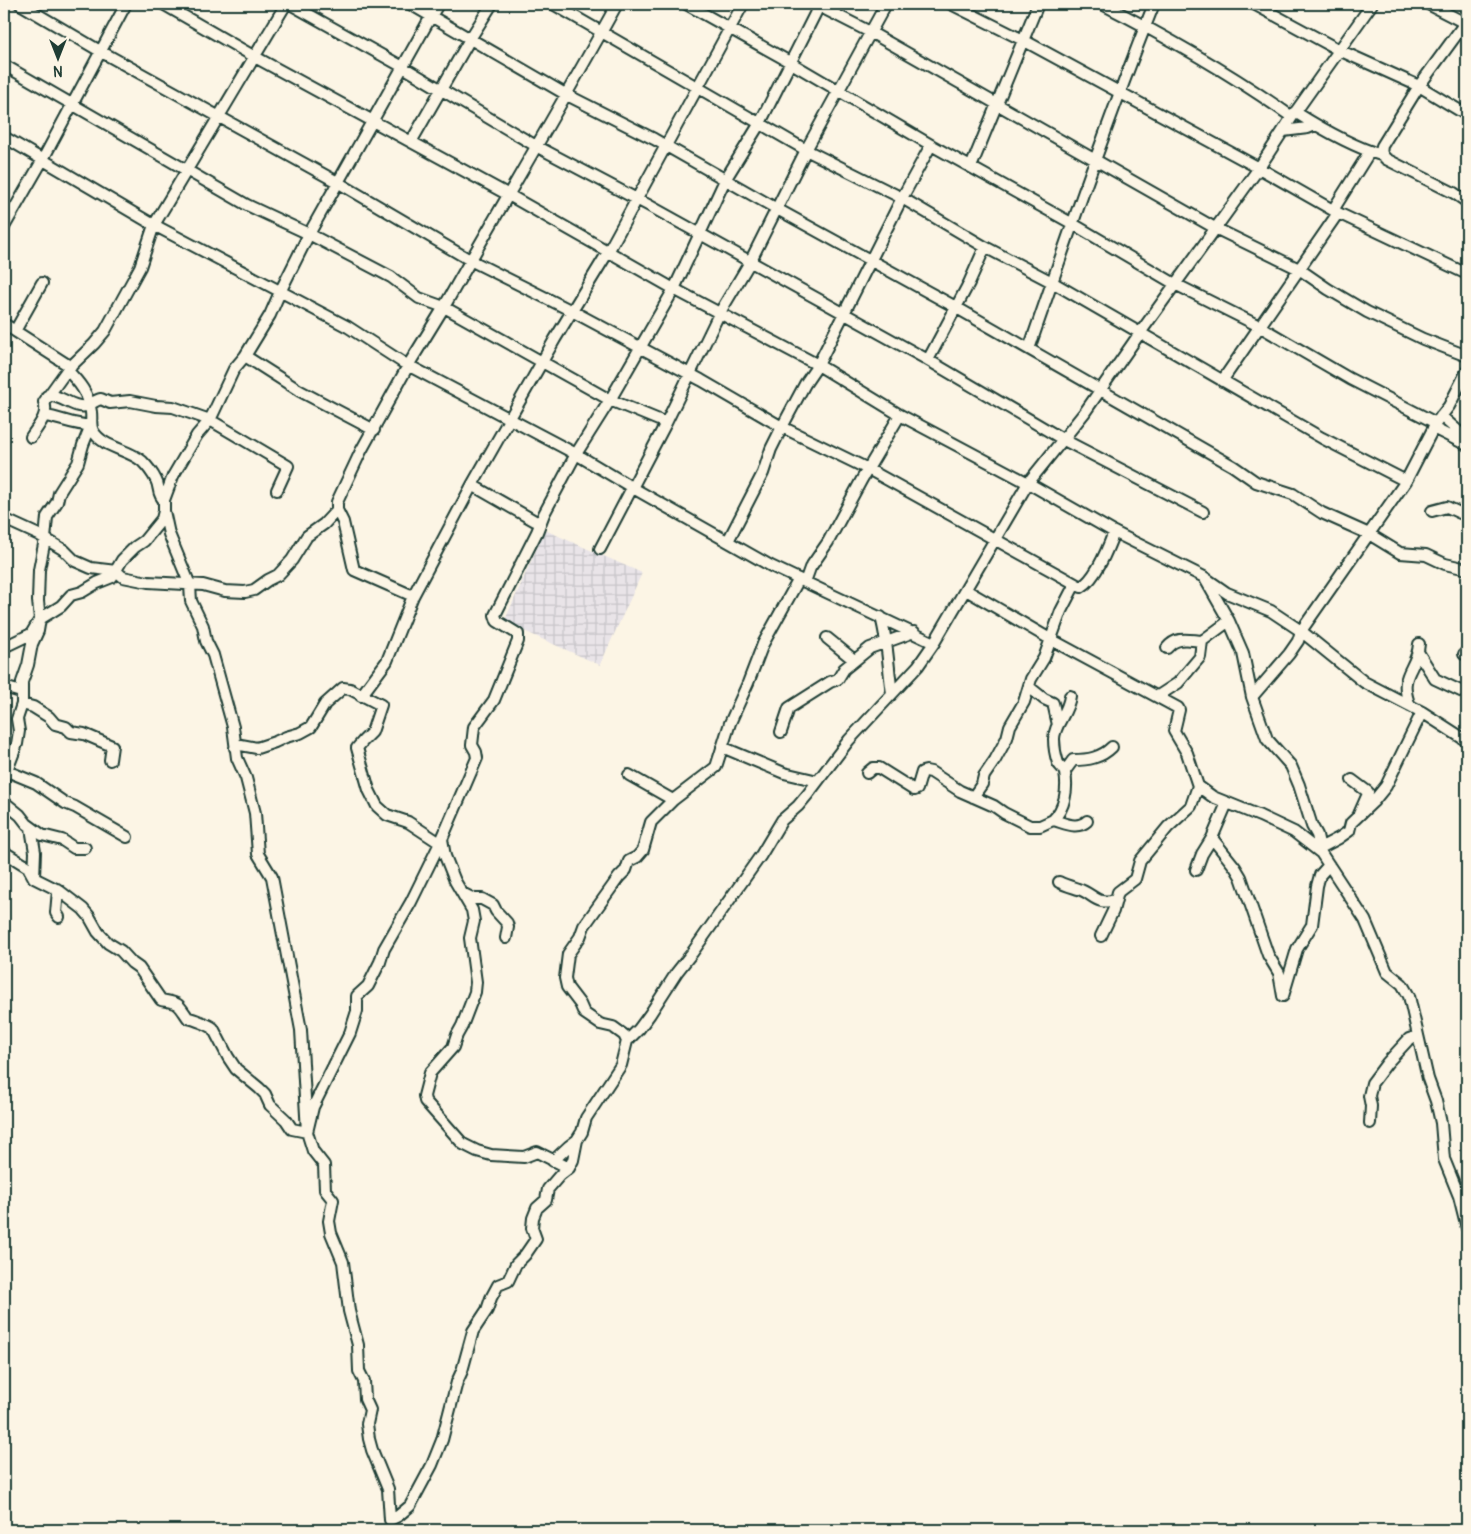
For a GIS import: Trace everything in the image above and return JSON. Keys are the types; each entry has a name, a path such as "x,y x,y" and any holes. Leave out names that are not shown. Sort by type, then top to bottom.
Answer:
{"street":[{"path":"20,4 100,51 339,183 470,260 572,311 782,427 868,469 1081,587 1087,584 1108,548 1114,532"},
{"path":"4,227 42,161 126,4"},
{"path":"163,4 255,57 507,194 719,314 818,365 900,415 1028,483 1114,532 1204,577 1227,593 1271,611 1301,631 1364,682 1402,698 1410,706 1467,741"},
{"path":"31,437 45,416 46,407 44,402 69,368 105,331 140,267 154,225 286,4"},
{"path":"290,4 442,89 536,146 700,233 844,313 1064,440 1203,512"},
{"path":"410,4 567,95 666,146 1029,348 1233,466 1256,482 1293,494 1322,513 1369,534 1400,553 1426,555 1445,564 1467,569"},
{"path":"4,648 31,634 40,619 61,606 71,595 117,575 122,560 144,541 162,520 164,500 173,476 191,445 210,420 234,369 245,356 270,315 309,234 438,4"},
{"path":"411,142 470,38 492,4"},
{"path":"553,4 806,150 902,198 1322,438 1406,481"},
{"path":"413,596 354,570 343,522 337,510 338,498 409,364 444,307 507,194 567,95 617,4"},
{"path":"686,4 1176,284 1259,326 1350,379 1422,417 1467,445"},
{"path":"361,696 387,661 413,596 472,485 509,418 608,252 742,4"},
{"path":"307,1132 313,1107 350,1033 357,1011 358,996 368,986 384,949 411,902 441,841 477,758 472,744 474,727 494,700 518,641 518,634 497,621 495,615 544,514 576,454 610,400 674,289 725,180 760,123 791,63 818,4 1215,228 1299,269 1328,289 1390,324 1467,356"},
{"path":"600,549 666,423 719,314 750,262 806,150 886,4"},
{"path":"951,4 1023,40 1335,211 1467,274"},
{"path":"972,167 1038,4"},
{"path":"1102,4 1145,26 1294,114 1370,152 1381,155 1454,193 1467,202"},
{"path":"1029,348 1094,159 1154,4"},
{"path":"1254,4 1339,50 1419,86 1467,115"},
{"path":"164,511 175,550 190,585 191,601 213,655 233,727 235,748 255,812 258,854 272,877 284,932 304,1049 303,1085 307,1132 313,1151 324,1165 324,1190 332,1200 329,1221 331,1233 343,1262 349,1311 358,1345 359,1371 364,1381 365,1399 370,1410 367,1424 369,1439 388,1489 390,1520 410,1506 432,1465 442,1440 473,1331 487,1310 490,1298 498,1285 506,1283 516,1264 533,1245 536,1238 532,1228 533,1218 537,1208 546,1200 548,1189 569,1168 586,1118 621,1065 627,1041 639,1029 677,972 697,947 761,855 782,820 798,806 848,740 918,666 966,590 1028,483 1064,440 1101,389 1259,168 1294,114 1372,4"},
{"path":"1381,155 1382,146 1419,86 1466,23 1428,4"},
{"path":"4,65 247,205 309,234 391,277 419,298 444,307 610,400 666,423"},
{"path":"1283,131 1308,128 1315,125"},
{"path":"4,137 154,225 348,328 394,357 576,454 632,488 771,566 934,643"},
{"path":"728,541 763,473 771,449 782,427 805,384 818,365 902,198 931,145"},
{"path":"1222,381 1299,269 1370,152"},
{"path":"928,360 985,247"},
{"path":"15,331 42,283"},
{"path":"4,324 69,368 80,382 90,404 92,425 96,435 106,443 142,461 156,480 158,492 164,500"},
{"path":"245,356 300,390 374,430"},
{"path":"1252,697 1289,654 1298,641 1301,631 1406,481 1435,425 1449,406 1467,371"},
{"path":"50,394 83,406 99,399 112,403 130,401 173,407 210,420 288,466 277,490"},
{"path":"627,1041 624,1035 613,1027 600,1024 584,1013 580,1004 567,987 565,978 568,954 580,937 584,926 624,873 629,861 641,854 651,822 673,800 715,769 730,723 763,644 828,542 900,415"},
{"path":"45,416 65,419 79,425 92,425"},
{"path":"92,425 83,445 78,463 46,518 45,540 39,570 38,601 40,619 22,682 22,704 17,719 19,731 17,744 6,774 36,783 65,803 127,837"},
{"path":"1435,425 1467,439"},
{"path":"472,485 534,521 541,522"},
{"path":"1432,511 1447,508 1460,513 1467,512"},
{"path":"4,519 39,534 45,540 64,550 75,561 91,568 148,582 208,586 232,592 254,590 278,575 292,560 307,536 324,524 337,510"},
{"path":"1092,520 1106,535 1108,548"},
{"path":"1204,577 1229,621 1243,653 1252,697 1267,740 1291,766 1312,826 1317,834 1320,851"},
{"path":"973,798 1007,738 1010,726 1024,702 1031,679 1044,658 1063,605 1075,584"},
{"path":"966,590 1050,639 1179,709 1174,731 1187,754 1198,786 1212,797 1294,832 1320,851 1365,920 1387,972 1402,984 1412,1004 1428,1078 1441,1122 1444,1159 1459,1196 1467,1228"},
{"path":"882,617 892,693"},
{"path":"1167,648 1172,641 1202,641 1229,621"},
{"path":"781,732 789,708 838,679 844,669 870,648 914,632"},
{"path":"827,638 854,660"},
{"path":"1158,696 1178,683 1200,657 1202,641"},
{"path":"1402,698 1405,682 1419,648 1435,679 1467,694"},
{"path":"4,687 21,692"},
{"path":"1029,687 1039,696 1053,703 1058,725"},
{"path":"235,748 242,745 257,748 286,736 300,733 311,727 324,704 343,688 350,689 381,705 381,710 372,732 357,748 369,790 377,806 388,816 408,822 441,841 447,863 472,910 474,920 470,938 476,982 475,992 453,1047 430,1073 425,1101 463,1144 477,1151 491,1155 524,1157 537,1152 569,1168"},
{"path":"867,774 874,768 879,768 914,790 917,789 922,772 926,770 973,798 994,806 1030,826 1040,826 1053,820 1062,808 1065,799 1064,771 1058,763 1054,741 1058,725 1069,706 1070,696"},
{"path":"22,704 33,707 49,717 55,724 66,727 71,732 84,734 112,746 110,760"},
{"path":"1320,851 1345,835 1351,828 1351,822 1373,802 1386,786 1422,712"},
{"path":"722,747 784,773 818,781"},
{"path":"1064,771 1073,760 1086,760 1097,757 1112,747"},
{"path":"629,775 673,800"},
{"path":"1352,780 1368,792 1358,815"},
{"path":"1101,936 1121,889 1135,879 1140,861 1168,827 1191,806 1198,786"},
{"path":"4,802 20,814 31,828 42,835 62,840 74,848 85,848"},
{"path":"1196,870 1227,803"},
{"path":"1053,820 1076,826 1082,825 1087,820"},
{"path":"31,828 35,852 34,878"},
{"path":"1212,838 1235,867 1240,877 1268,954 1279,973 1283,996 1297,949 1312,925 1320,875 1329,865"},
{"path":"4,852 28,867 34,878 57,889 83,909 98,932 108,943 121,951 139,968 161,1000 174,1002 181,1007 188,1018 210,1025 236,1068 265,1094 270,1105 286,1120 292,1129 307,1132"},
{"path":"1059,882 1081,889 1100,901 1115,900"},
{"path":"57,889 56,913 59,917"},
{"path":"462,893 469,897 482,899 493,905 507,923 506,938"},
{"path":"1370,1123 1371,1106 1369,1096 1372,1083 1409,1039 1418,1036"},
{"path":"553,1161 577,1140"},
{"path":"553,1161 560,1175"}],"shaded area":[{"path":"545,530 642,573 600,665 504,622"}]}
